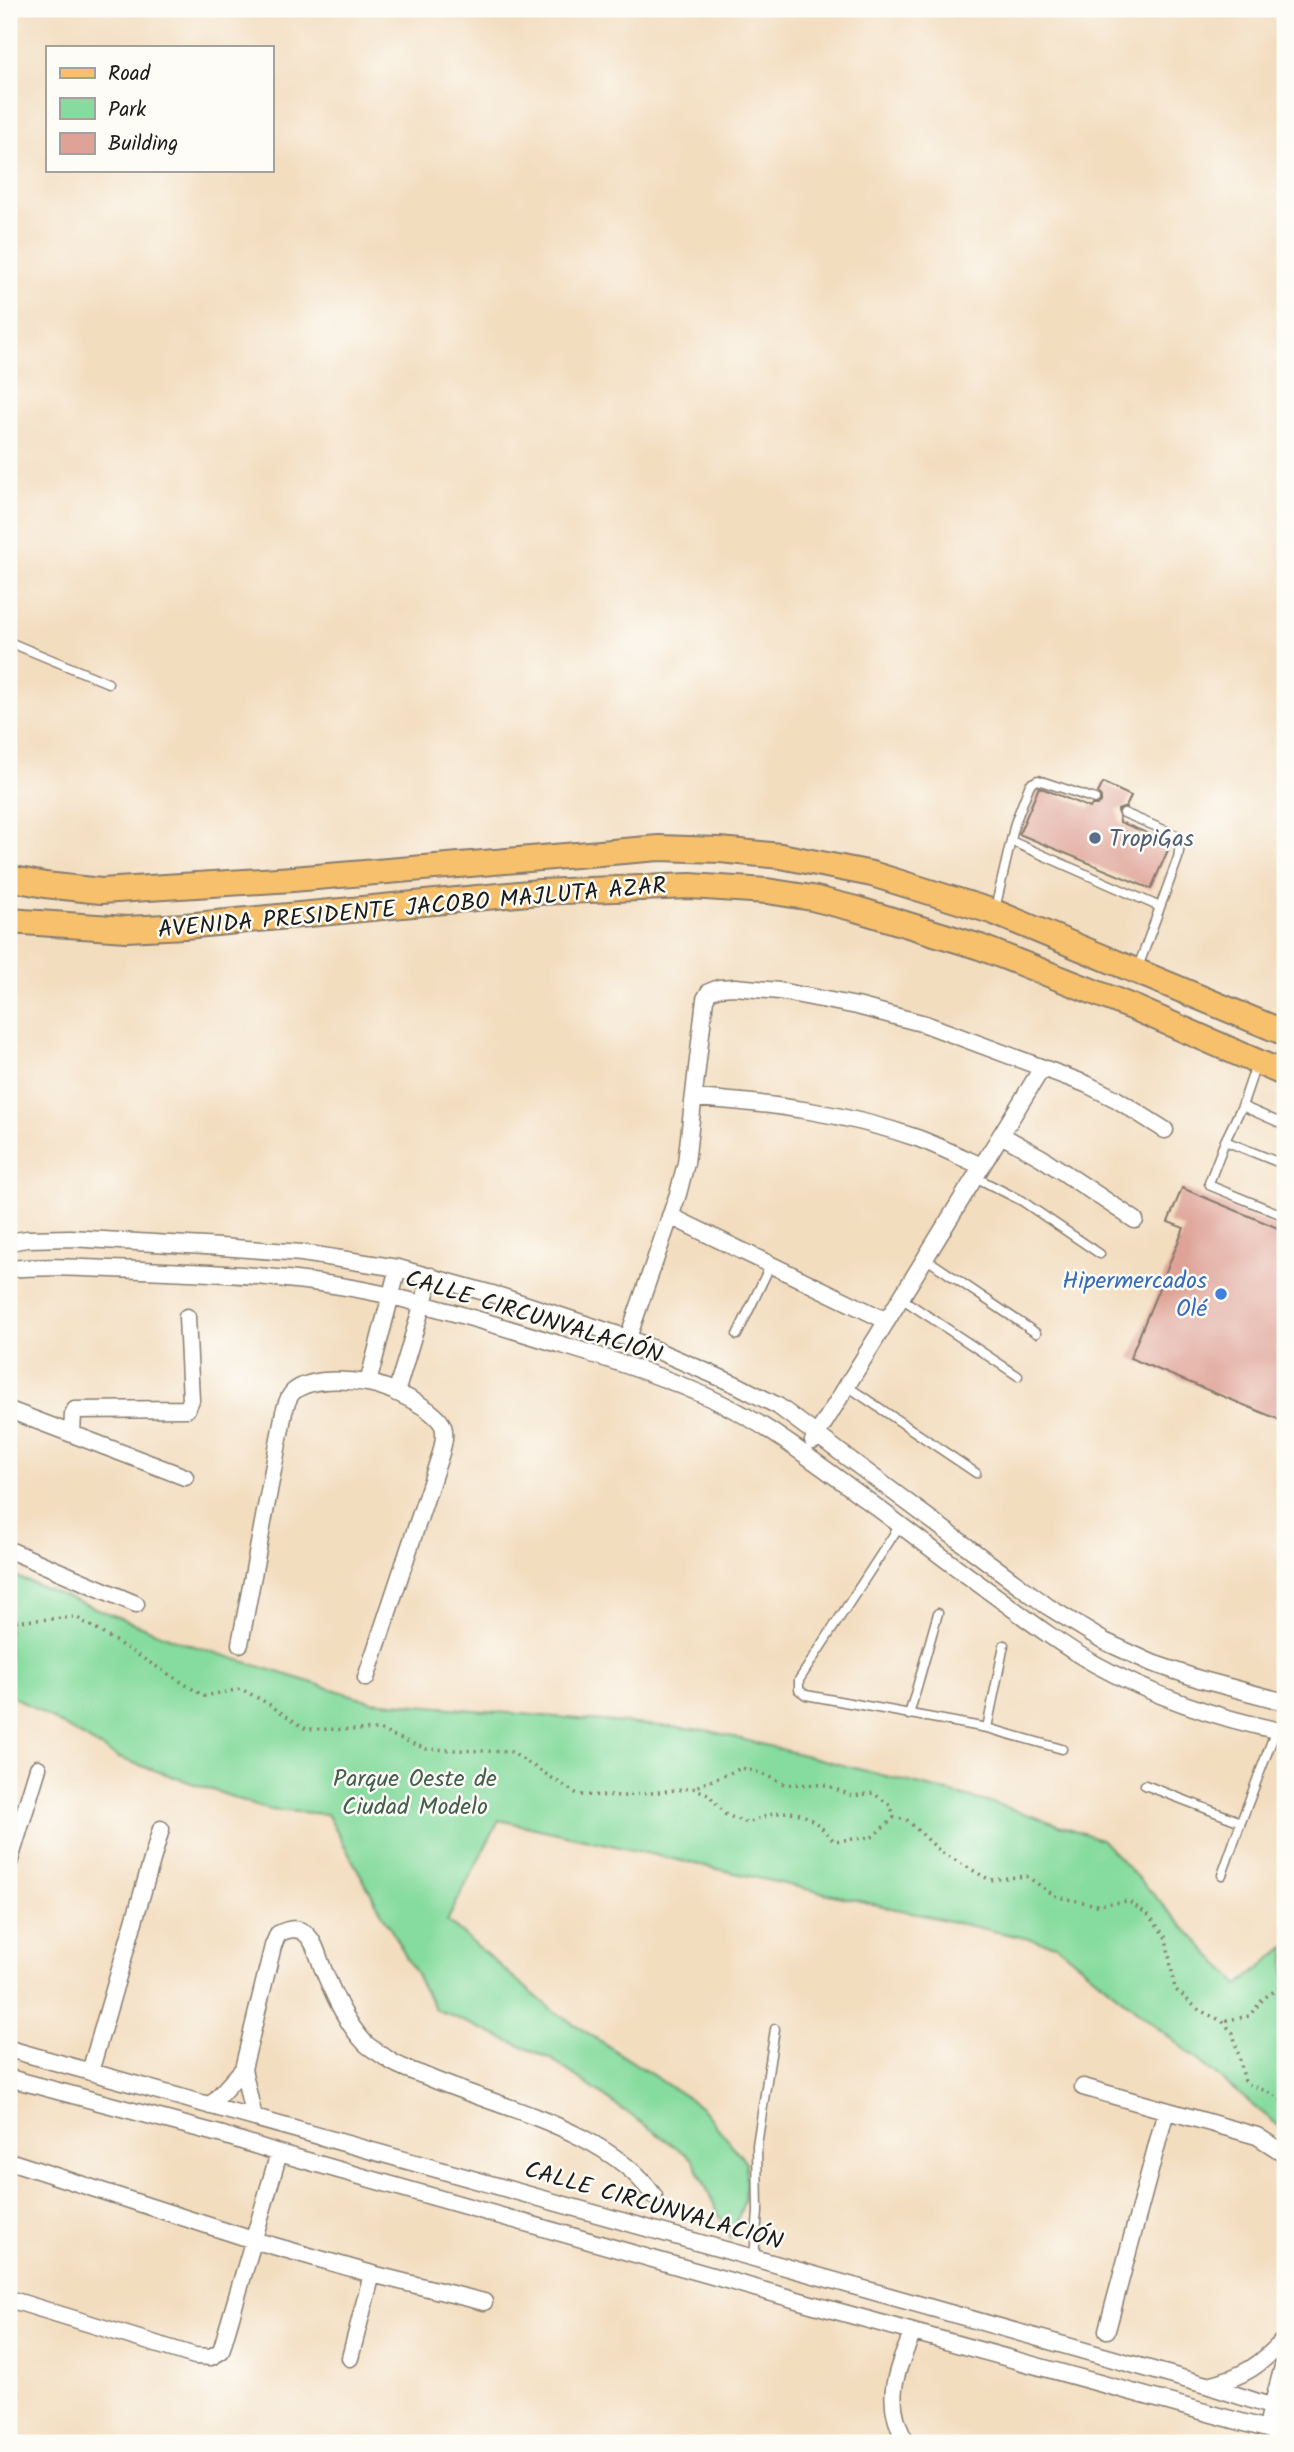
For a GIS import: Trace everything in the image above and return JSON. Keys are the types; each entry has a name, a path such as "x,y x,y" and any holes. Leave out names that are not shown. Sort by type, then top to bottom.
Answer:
{"main road":[{"name":"AVENIDA PRESIDENTE JACOBO MAJLUTA AZAR","path":"9,878 101,891 659,848 781,856 872,874 994,912 1285,1033"},
{"name":"AVENIDA PRESIDENTE JACOBO MAJLUTA AZAR","path":"9,921 126,929 539,892 690,886 767,891 856,909 980,947 1137,1009 1285,1074"}],"street":[{"path":"628,1338 686,1163 705,999 709,992 719,988 779,991 857,1006 925,1024 1086,1084 1166,1130"},
{"path":"804,1455 1042,1069"},
{"path":"694,1098 767,1103 844,1118 918,1138 979,1172"},
{"path":"1001,1135 1042,1158 1135,1220"},
{"path":"670,1216 887,1321"},
{"name":"CALLE CIRCUNVALACIÓN","path":"9,1242 70,1238 302,1253 431,1276 628,1338 737,1385 778,1406 1047,1606 1104,1641 1152,1663 1199,1679 1282,1700"},
{"name":"CALLE CIRCUNVALACIÓN","path":"9,1269 72,1266 221,1273 305,1282 390,1296 498,1324 644,1371 768,1429 863,1496 1035,1625 1094,1663 1144,1688 1241,1722 1280,1731"},
{"path":"368,1383 398,1268"},
{"path":"396,1393 431,1276"},
{"path":"72,1434 75,1410 187,1409 191,1400 187,1317"},
{"path":"240,1644 284,1412 290,1395 296,1390 323,1382 368,1383 396,1393 434,1414 445,1435 366,1678"},
{"path":"9,1410 185,1477"},
{"path":"9,1550 136,1604"},
{"path":"9,1863 38,1768"},
{"path":"90,2072 161,1829"},
{"path":"254,2118 243,2069 273,1946 278,1934 288,1929 297,1929 309,1936 331,1988 366,2043 392,2062 453,2088 538,2118 598,2147 631,2168 654,2196"},
{"name":"CALLE CIRCUNVALACIÓN","path":"9,2049 1206,2385 1279,2409"},
{"path":"210,2106 243,2069"},
{"path":"9,2078 223,2135 913,2332 1285,2434"},
{"path":"1083,2087 1257,2136 1285,2154"},
{"path":"1107,2330 1166,2111"},
{"path":"223,2135 232,2112"},
{"path":"9,2299 195,2356 211,2357 221,2351 279,2153"},
{"path":"9,2161 253,2240 484,2302"},
{"path":"350,2358 372,2274"},
{"path":"906,2443 899,2430 893,2399 895,2374 913,2332"},
{"path":"1206,2385 1231,2379 1252,2369 1285,2339"},
{"path":"1266,2428 1279,2409 1285,2360"}],"lane":[{"path":"9,642 108,683"},
{"path":"994,912 1015,822 1030,784 1038,780 1095,799"},
{"path":"1124,813 1176,835 1180,844 1178,858 1136,970"},
{"path":"1011,841 1160,907"},
{"path":"1257,1062 1242,1106 1209,1180 1211,1186 1285,1216"},
{"path":"1242,1106 1285,1125"},
{"path":"1225,1141 1285,1166"},
{"path":"979,1172 1100,1254"},
{"path":"925,1258 1036,1334"},
{"path":"737,1335 771,1265"},
{"path":"901,1298 1018,1376"},
{"path":"847,1386 976,1473"},
{"path":"900,1525 799,1680 799,1690 806,1695 987,1728 1062,1749"},
{"path":"909,1714 938,1613"},
{"path":"987,1728 1004,1645"},
{"path":"1222,1875 1241,1822 1280,1731"},
{"path":"1145,1785 1241,1822"},
{"path":"754,2257 758,2212 757,2144 775,2029"}],"path":[{"path":"9,1622 76,1617 204,1696 240,1689 306,1729 379,1730 426,1749 511,1752 579,1795 625,1796 693,1788 742,1769 763,1773 784,1784 826,1785 853,1796 873,1793 891,1806 894,1818"},
{"path":"693,1788 708,1794 726,1815 748,1823 774,1812 796,1812 819,1824 834,1841 872,1837 894,1818 906,1819 941,1852 990,1880 1026,1876 1057,1897 1097,1905 1128,1902 1150,1916 1166,1938 1175,1989 1199,2010 1222,2021 1233,2033 1245,2082 1261,2091 1277,2095 1285,2104"},
{"path":"1222,2021 1249,2016 1264,1998 1285,1983"}],"green space":[{"name":"Parque Oeste de Ciudad Modelo","path":"9,1574 181,1642 371,1701 706,1730 1003,1806 1101,1839 1239,1985 1285,1947 1285,2131 1056,1945 499,1820 447,1921 551,2009 700,2106 746,2162 745,2199 730,2239 693,2159 551,2059 435,2009 327,1814 270,1810 119,1758 9,1694"}],"building":[{"name":"TropiGas","path":"1103,783 1131,796 1126,807 1118,810 1120,822 1171,843 1151,889 1019,834 1039,787 1090,808 1101,802 1098,793"},
{"name":"Hipermercados Olé","path":"1182,1188 1285,1231 1285,1422 1130,1358 1184,1228 1168,1222"}],"place":[{"name":"TropiGas","path":"1095,838"},
{"name":"Hipermercados Olé","path":"1221,1294"}]}
